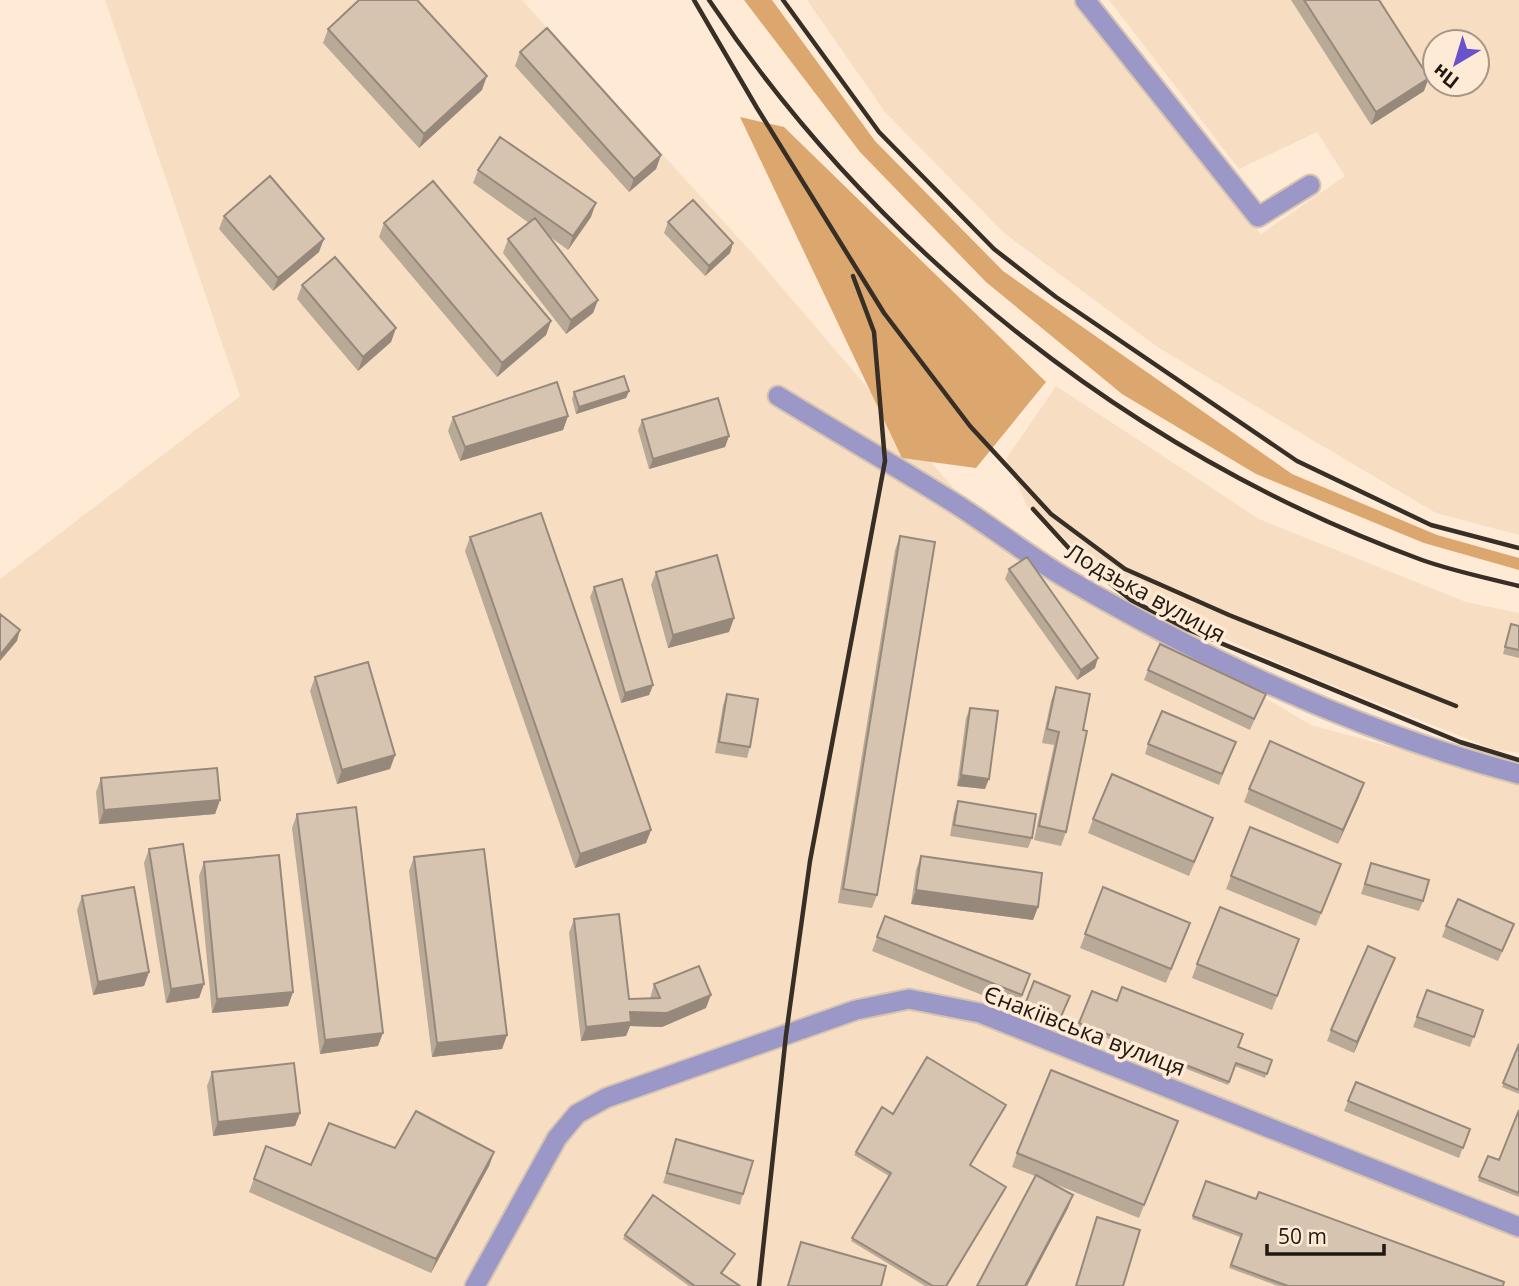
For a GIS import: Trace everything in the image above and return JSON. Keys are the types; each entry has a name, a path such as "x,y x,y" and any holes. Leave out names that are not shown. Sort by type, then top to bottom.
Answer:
{"street":[{"path":"1085,0 1258,217 1310,185"},
{"name":"Лодзька вулиця","path":"778,396 959,506 1063,576 1218,661 1339,714 1439,753 1519,774"},
{"name":"Єнакіївська вулиця","path":"475,1286 558,1138 577,1114 606,1098 844,1014 909,999 980,1013 1519,1227"}],"shaded area":[{"path":"105,0 522,0 754,255 997,539 1311,725 1519,782 1519,1286 0,1286 0,579 240,396"},
{"path":"744,0 772,0 875,141 1003,271 1292,474 1437,535 1519,558 1519,570 1424,543 1256,474 1122,394 986,282 860,152"},
{"path":"807,0 1072,0 1261,234 1345,176 1317,132 1239,169 1109,0 1519,0 1519,535 1436,513 1159,348 1004,233 885,112"},
{"path":"740,117 784,127 1046,382 976,468 902,458"},
{"path":"1056,386 1259,519 1466,602 1519,613 1519,753 1493,749 1302,673 1136,599 1027,506 1006,459"}],"building":[{"path":"359,0 417,0 487,76 424,134 328,29"},
{"path":"1304,0 1379,0 1421,66 1421,83 1376,112"},
{"path":"547,28 661,155 634,179 520,52"},
{"path":"500,137 596,203 573,236 478,170"},
{"path":"270,176 324,239 278,278 224,216"},
{"path":"433,181 551,321 502,363 384,223"},
{"path":"693,200 733,243 709,266 668,222"},
{"path":"535,218 598,300 571,320 508,239"},
{"path":"335,257 396,328 363,357 302,285"},
{"path":"624,376 629,391 579,407 574,392"},
{"path":"557,382 568,416 465,447 453,417"},
{"path":"718,398 729,436 653,459 642,420"},
{"path":"541,513 651,830 580,854 470,537"},
{"path":"900,536 935,542 877,895 843,889"},
{"path":"717,555 734,618 673,635 656,572"},
{"path":"1027,557 1098,658 1081,670 1009,569"},
{"path":"622,579 653,685 625,693 594,587"},
{"path":"0,614 20,630 0,655"},
{"path":"1511,624 1519,626 1519,650 1505,647"},
{"path":"1160,644 1266,694 1254,719 1148,670"},
{"path":"368,662 395,755 342,770 315,677"},
{"path":"1056,687 1090,694 1083,730 1087,731 1066,832 1039,826 1059,732 1047,729"},
{"path":"727,694 758,699 750,747 719,742"},
{"path":"970,708 998,711 989,779 961,775"},
{"path":"1162,711 1236,742 1222,774 1148,744"},
{"path":"1270,741 1364,783 1343,830 1249,789"},
{"path":"217,768 220,800 104,810 101,778"},
{"path":"1112,774 1213,818 1194,862 1093,819"},
{"path":"958,801 1036,814 1032,838 954,825"},
{"path":"356,807 383,1033 325,1040 297,814"},
{"path":"1250,827 1341,864 1321,913 1231,876"},
{"path":"183,844 204,984 171,989 149,849"},
{"path":"484,849 507,1035 437,1043 414,857"},
{"path":"279,855 293,992 217,999 204,862"},
{"path":"921,856 1042,873 1038,907 916,890"},
{"path":"1371,863 1429,880 1423,901 1365,884"},
{"path":"134,887 149,972 98,982 82,896"},
{"path":"1103,887 1190,923 1171,969 1085,934"},
{"path":"1458,899 1514,924 1502,951 1446,926"},
{"path":"1220,907 1299,939 1277,996 1197,964"},
{"path":"619,914 629,999 660,998 654,984 699,966 711,995 667,1013 630,1012 631,1022 586,1027 574,919"},
{"path":"885,916 1030,974 1022,995 877,937"},
{"path":"1368,946 1395,958 1357,1042 1331,1030"},
{"path":"1034,981 1070,996 1059,1021 1024,1007"},
{"path":"1122,987 1243,1034 1238,1047 1272,1060 1267,1074 1236,1063 1229,1082 1079,1023 1092,991 1117,1001"},
{"path":"1427,990 1483,1010 1474,1037 1417,1017"},
{"path":"1519,1044 1519,1090 1503,1083"},
{"path":"927,1057 1006,1105 970,1165 1006,1187 946,1286 933,1286 852,1238 891,1173 856,1152 882,1107 893,1114"},
{"path":"294,1063 300,1113 218,1122 212,1072"},
{"path":"1051,1070 1178,1121 1144,1205 1017,1153"},
{"path":"1356,1082 1470,1129 1463,1148 1348,1101"},
{"path":"1519,1110 1519,1193 1479,1177 1488,1156 1499,1160"},
{"path":"416,1111 494,1152 436,1259 254,1179 266,1146 311,1165 329,1123 395,1148"},
{"path":"676,1139 753,1161 743,1194 667,1173"},
{"path":"1036,1175 1073,1195 1025,1286 977,1286"},
{"path":"1206,1181 1256,1199 1259,1192 1504,1282 1503,1286 1288,1286 1231,1265 1242,1234 1193,1216"},
{"path":"653,1195 735,1254 721,1273 740,1286 695,1286 625,1235"},
{"path":"1097,1217 1140,1230 1123,1286 1076,1286"},
{"path":"801,1242 886,1266 881,1286 788,1286"}],"railway":[{"path":"694,0 757,108 884,313 970,426 1051,514 1125,569 1229,615 1456,706"},
{"path":"709,0 777,93 852,180 934,261 1022,336 1115,404 1213,464 1316,516 1422,560 1519,586"},
{"path":"783,0 879,132 994,249 1056,297 1297,461 1431,525 1519,548"},
{"path":"759,1286 786,1035 810,861 885,461 874,332 853,276"},
{"path":"1033,509 1076,556 1131,600 1189,630 1460,742 1519,760"}]}
